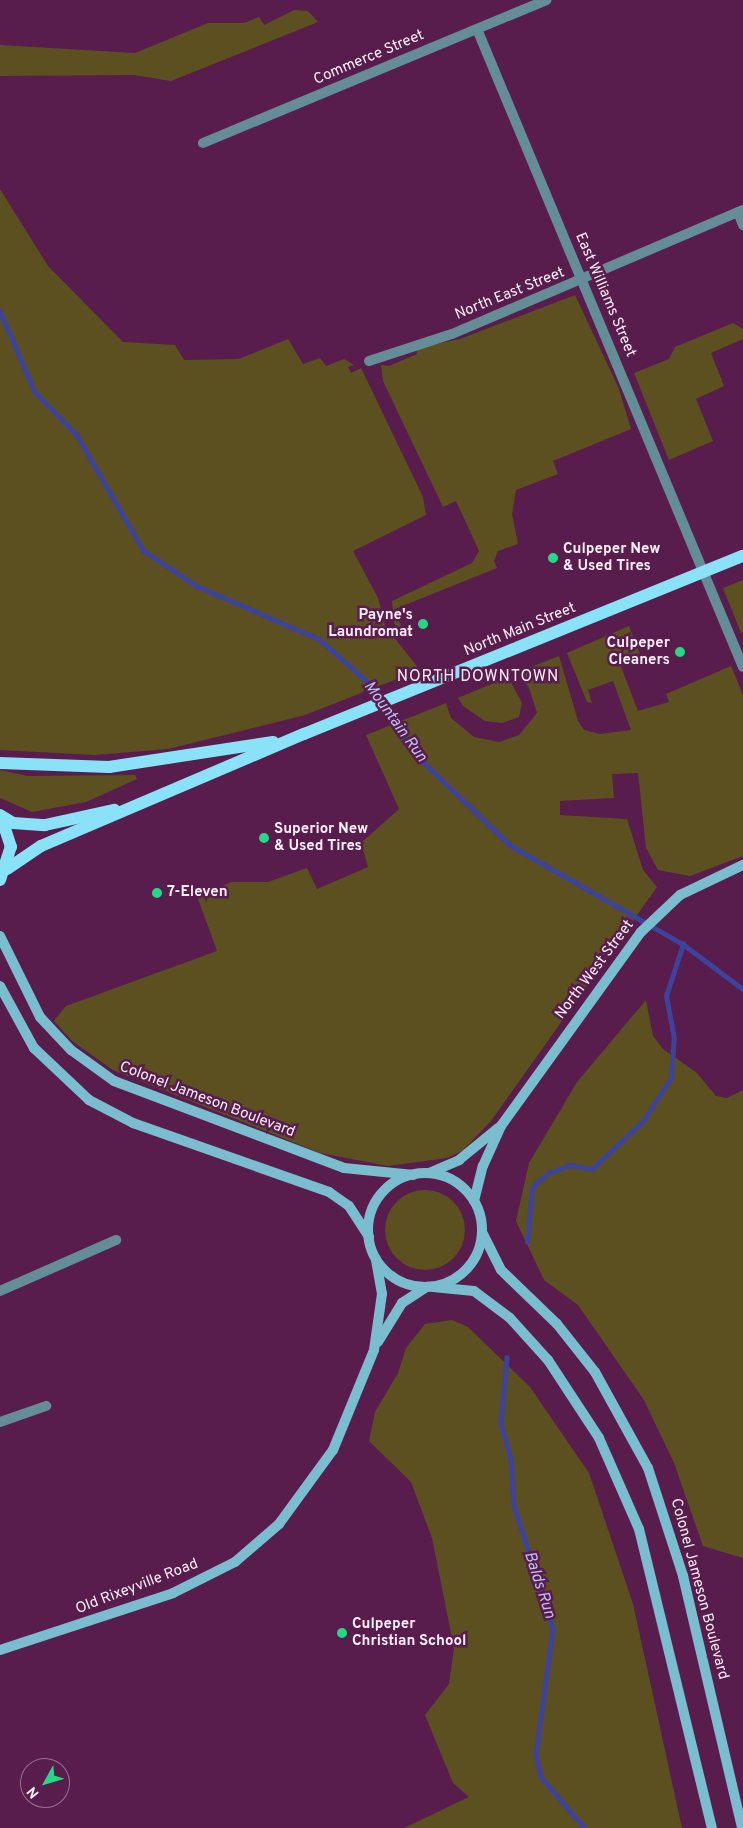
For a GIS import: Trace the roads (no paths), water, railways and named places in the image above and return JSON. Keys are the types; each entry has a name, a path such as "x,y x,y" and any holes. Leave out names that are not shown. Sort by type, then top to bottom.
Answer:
{"main road":[{"name":"North Main Street","path":"3,874 41,846 304,734 743,556"},
{"path":"0,764 119,766 235,750 304,734"},
{"name":"North Main Street","path":"0,815 13,823 45,825 143,804"},
{"name":"North Main Street","path":"0,815 10,836 3,874"},
{"name":"North West Street","path":"474,1201 483,1166 501,1126 633,943 659,913 706,879 743,865"},
{"name":"Colonel Jameson Boulevard","path":"0,936 40,1017 70,1050 114,1081 344,1168 414,1175"},
{"path":"0,986 34,1048 89,1100 133,1123 329,1192 349,1206 369,1237 376,1259 403,1283 474,1292 510,1318 548,1360 599,1438 639,1528 712,1828"},
{"name":"North West Street","path":"428,1174 460,1160 501,1126"},
{"path":"369,1237 374,1204 391,1185 414,1175 428,1174 446,1178 474,1201 482,1232 473,1262 462,1274 430,1287 402,1303 374,1350"},
{"name":"Colonel Jameson Boulevard","path":"482,1232 501,1270 557,1324 595,1372 648,1468 683,1576 742,1828"},
{"name":"Old Rixeyville Road","path":"0,1650 173,1593 222,1569 259,1544 319,1473 374,1350 382,1294 376,1259"}],"street":[{"name":"Commerce Street","path":"203,143 546,0"},
{"name":"East Williams Street","path":"477,28 743,667"},
{"name":"North East Street","path":"369,361 452,334 740,211"},
{"path":"740,211 743,225"},
{"path":"0,1291 116,1240"},
{"path":"0,1422 46,1406"}],"waterway":[{"name":"Mountain Run","path":"0,311 35,392 77,435 143,550 197,586 319,639 368,682 417,756 510,845 683,944 743,989"},
{"name":"Balds Run","path":"527,1242 532,1187 548,1173 570,1165 592,1169 643,1121 671,1078 674,1039 666,996 683,944"},
{"name":"Balds Run","path":"507,1357 501,1424 511,1459 514,1505 553,1629 536,1755 541,1777 585,1828"}],"place":[{"name":"Culpeper New & Used Tires","path":"553,558"},
{"name":"Payne's Laundromat","path":"423,624"},
{"name":"Culpeper Cleaners","path":"680,652"},
{"name":"Superior New & Used Tires","path":"264,838"},
{"name":"7-Eleven","path":"157,893"},
{"name":"Culpeper Christian School","path":"342,1633"}],"district":[{"name":"NORTH DOWNTOWN","path":"478,677"}]}
